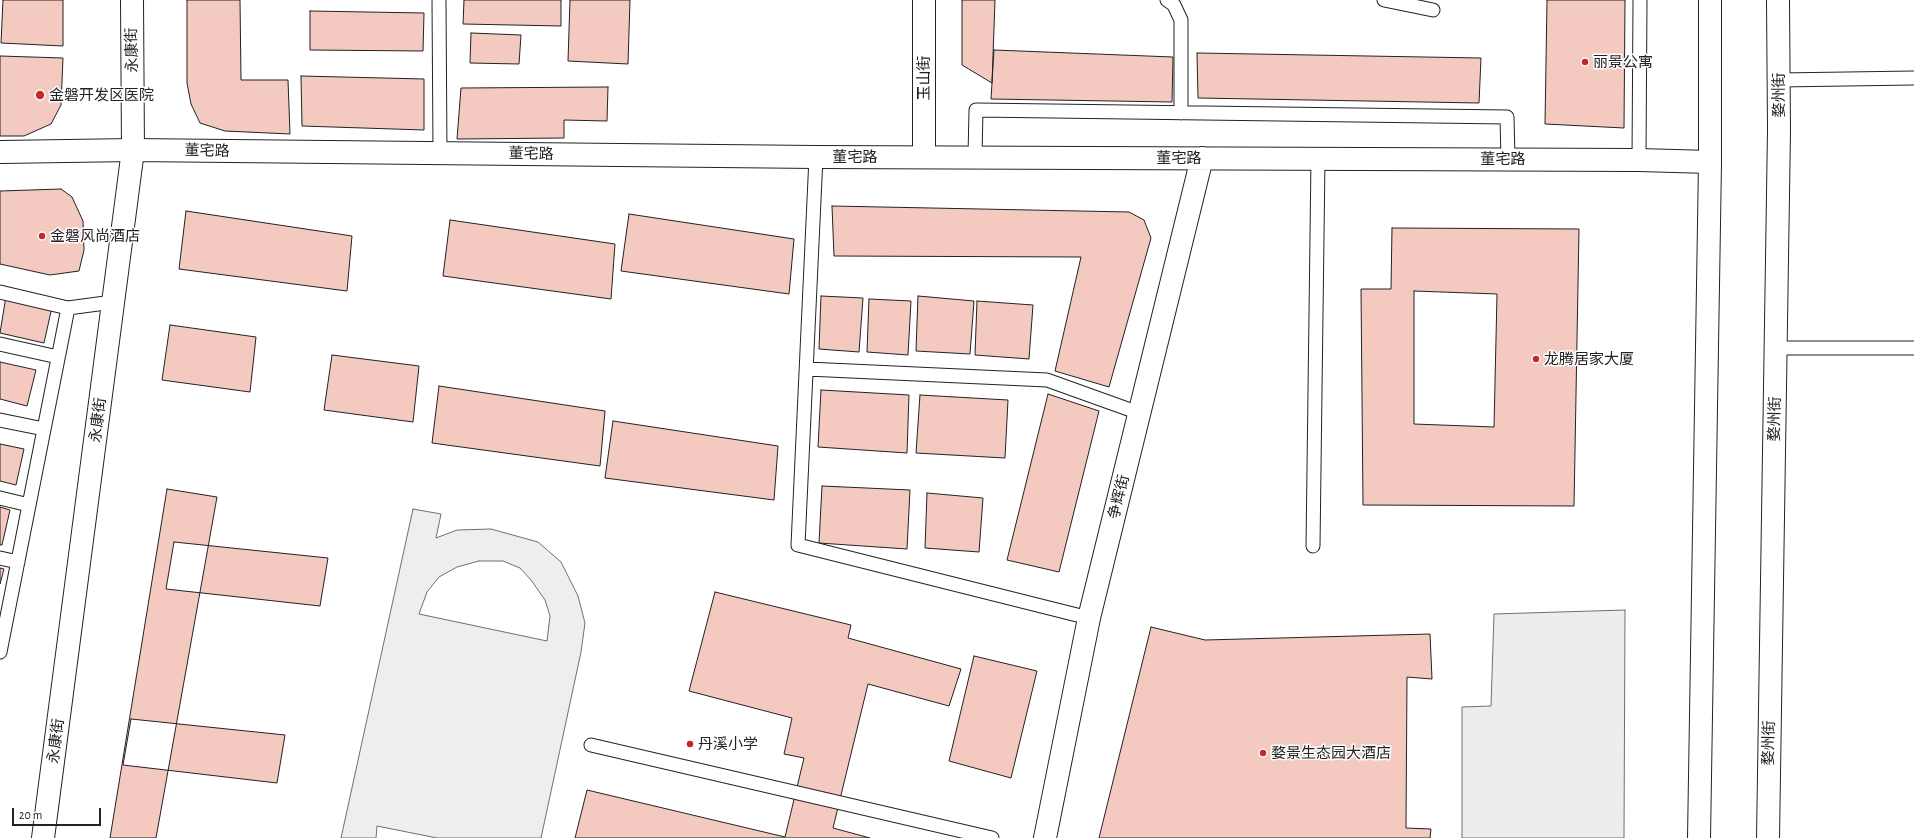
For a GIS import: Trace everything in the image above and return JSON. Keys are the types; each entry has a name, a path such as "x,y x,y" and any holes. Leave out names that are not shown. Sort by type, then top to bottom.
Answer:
{"street":[{"name":"永康街","path":"43,838 133,150 132,0"},
{"name":"玉山街","path":"924,0 924,156"},
{"path":"1699,838 1710,162 1710,0"},
{"name":"婺州街","path":"1768,838 1776,348 1779,80 1778,0"},
{"name":"董宅路","path":"0,152 133,150 816,157 924,156 1508,159 1710,162"},
{"name":"争辉街","path":"1045,838 1089,618 1202,158"}],"lane":[{"path":"439,0 440,153"},
{"path":"1167,0 1174,5 1181,20 1181,113"},
{"path":"1384,0 1433,10"},
{"path":"1639,160 1640,0"},
{"path":"1779,80 1914,78"},
{"path":"975,157 976,110 1507,117 1508,159"},
{"path":"816,157 798,545 1089,618"},
{"path":"1314,546 1318,159"},
{"path":"0,292 68,308 113,302"},
{"path":"0,652 3,618 18,562 68,308"},
{"path":"0,344 58,357"},
{"path":"1776,348 1914,348"},
{"path":"807,369 1047,380 1139,413"},
{"path":"0,420 44,429"},
{"path":"0,498 29,504"},
{"path":"0,558 18,562"},
{"path":"591,745 987,838"}],"shaded area":[{"path":"413,509 441,514 436,538 457,530 491,529 538,542 561,562 578,596 585,623 581,652 541,838 437,838 377,826 376,838 341,838","holes":["479,561 503,561 520,568 531,580 545,600 550,616 547,641 419,614 427,592 439,577 457,567"]},
{"path":"1625,610 1624,838 1462,838 1462,707 1491,706 1494,614"}],"building":[{"path":"3,0 63,0 63,46 1,43"},
{"path":"187,0 240,0 241,80 288,80 290,134 225,131 200,123 191,104 187,83"},
{"path":"464,0 561,0 561,26 463,24"},
{"path":"570,0 630,0 628,64 568,61"},
{"path":"962,0 995,0 992,83 962,65"},
{"name":"丽景公寓","path":"1547,0 1625,0 1624,128 1545,124"},
{"path":"310,11 424,13 423,51 310,50"},
{"path":"471,33 521,35 519,64 470,63"},
{"path":"994,50 1173,57 1172,102 991,99"},
{"path":"1197,53 1481,58 1479,103 1198,98"},
{"name":"金磐开发区医院","path":"0,56 63,58 61,105 51,124 24,136 0,136"},
{"path":"301,76 424,79 424,130 302,126"},
{"path":"608,87 607,121 564,120 564,138 457,139 461,88"},
{"name":"金磐风尚酒店","path":"61,189 72,197 83,221 84,250 79,271 50,275 0,264 0,191"},
{"path":"832,206 1129,212 1144,220 1151,238 1109,387 1055,371 1081,257 834,256"},
{"path":"186,211 352,236 347,291 179,269"},
{"path":"629,214 794,239 789,294 621,271"},
{"path":"450,220 615,244 611,299 443,276"},
{"name":"龙腾居家大厦","path":"1392,228 1579,229 1574,506 1363,505 1361,289 1391,289","holes":["1414,291 1497,294 1494,427 1414,424"]},
{"path":"6,296 52,307 44,343 0,333"},
{"path":"821,296 863,298 859,352 819,349"},
{"path":"918,296 974,301 970,354 916,351"},
{"path":"869,299 911,301 908,355 867,352"},
{"path":"977,301 1033,305 1029,359 975,355"},
{"path":"170,325 256,337 250,392 162,380"},
{"path":"332,355 419,366 413,422 324,410"},
{"path":"0,362 36,370 27,406 0,399"},
{"path":"439,386 605,411 600,466 432,443"},
{"path":"821,390 909,395 907,453 818,447"},
{"path":"1048,394 1099,411 1059,572 1007,560"},
{"path":"920,395 1008,400 1005,458 916,453"},
{"path":"613,421 778,446 774,500 605,478"},
{"path":"0,444 24,449 16,485 0,481"},
{"path":"822,486 910,490 907,549 819,543"},
{"path":"167,489 217,497 156,838 110,838"},
{"path":"927,493 983,498 979,552 925,548"},
{"path":"0,507 10,510 2,545 0,545"},
{"path":"174,542 328,558 320,606 166,589"},
{"path":"0,568 4,569 0,584"},
{"path":"715,592 851,625 848,638 961,669 949,706 868,684 833,828 870,838 575,838 587,790 785,837 804,758 784,754 792,718 689,691"},
{"name":"婺景生态园大酒店","path":"1151,627 1205,640 1430,634 1432,679 1407,677 1406,828 1431,829 1430,838 1099,838"},
{"path":"974,656 1037,671 1011,778 949,761"},
{"path":"131,719 285,735 277,783 123,765"}],"place":[{"name":"丽景公寓","path":"1585,62"},
{"name":"金磐开发区医院","path":"40,95"},
{"name":"金磐风尚酒店","path":"42,236"},
{"name":"龙腾居家大厦","path":"1536,359"},
{"name":"丹溪小学","path":"690,744"},
{"name":"婺景生态园大酒店","path":"1263,753"}]}
